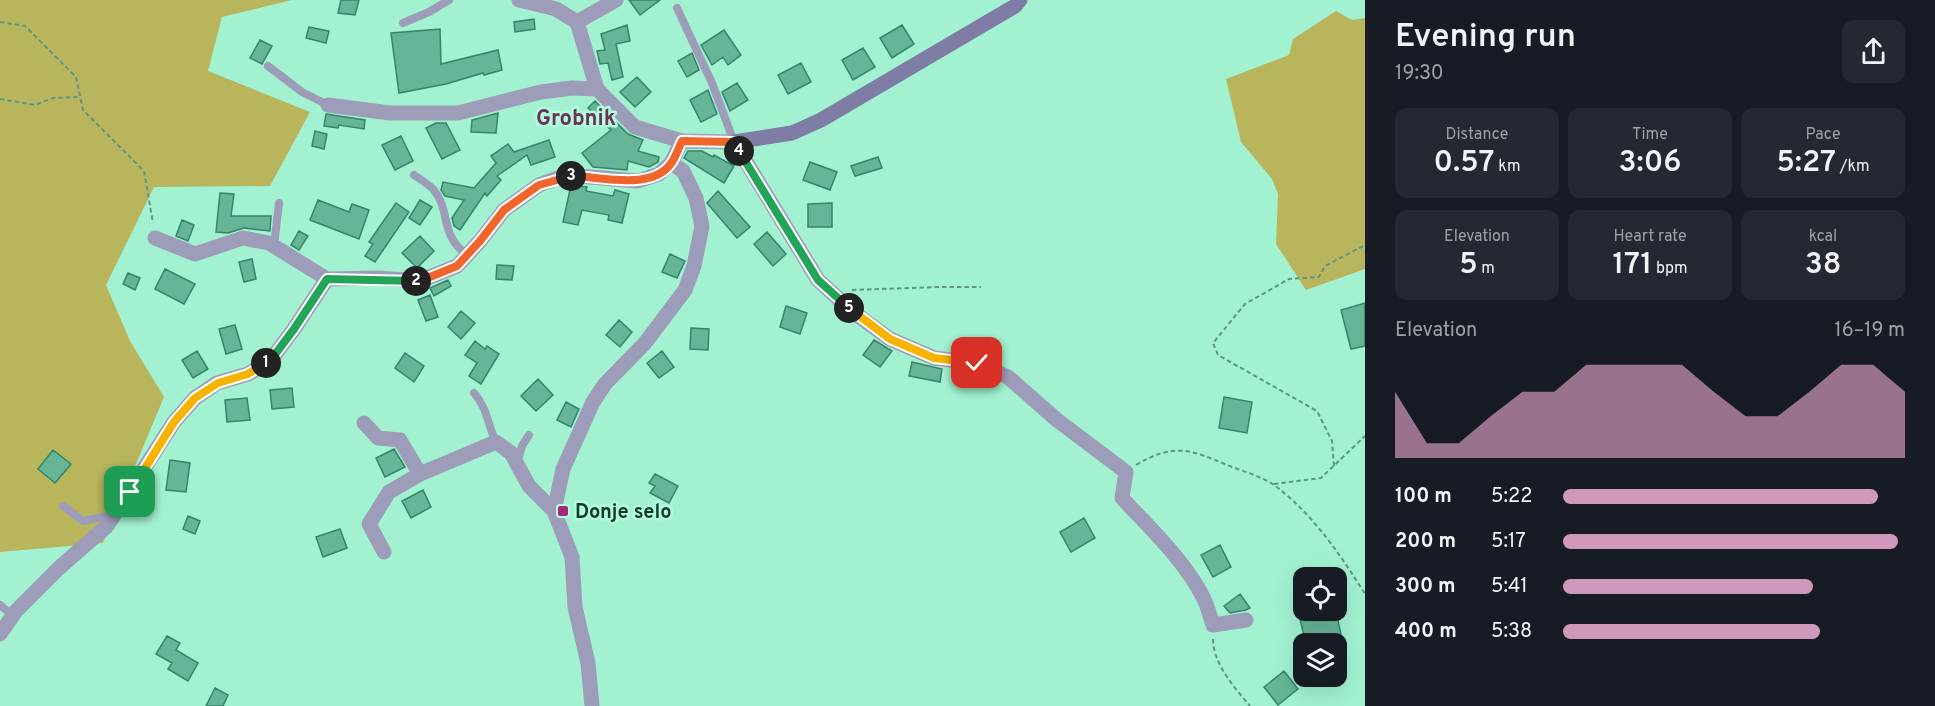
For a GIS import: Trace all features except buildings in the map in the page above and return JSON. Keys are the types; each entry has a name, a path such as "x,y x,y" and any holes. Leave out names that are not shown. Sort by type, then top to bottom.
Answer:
{"main road":[{"path":"734,142 792,133 821,120 1015,6 1020,0"}],"street":[{"path":"519,0 556,9 577,22 597,89 635,127 682,141 734,142 818,280 853,312 890,339 934,358 977,363 1008,377 1057,420 1126,472 1122,498 1158,536 1193,581 1204,599 1213,625 1246,620"},
{"path":"577,22 616,0"},
{"path":"328,105 390,113 458,113 541,92 572,88 597,89"},
{"path":"155,238 195,254 243,238 269,243 327,279 420,281 457,266 504,210 539,185 566,176 638,181 659,174 671,163 682,141"},
{"path":"554,511 564,469 593,402 605,384 645,343 685,290 694,266 702,226 696,198 683,171 671,163"},
{"path":"0,634 13,616 59,568 107,526 174,422 195,398 218,383 248,374 270,361 327,279"},
{"path":"364,423 378,438 400,440 420,474"},
{"path":"384,552 369,524 389,492 420,474 496,442 511,453 529,486 554,511 572,557 575,607 588,663 592,706"}],"lane":[{"path":"403,23 429,12 448,0"},
{"path":"677,8 712,84 734,142"},
{"path":"268,66 302,92 328,105"},
{"path":"414,175 433,189 444,214 450,237 456,247 467,255"},
{"path":"274,246 279,203"},
{"path":"474,393 483,403 488,427 496,442"},
{"path":"517,464 522,446 529,435"},
{"path":"63,506 83,521 114,515"},
{"path":"0,605 13,616"}],"path":[{"path":"0,22 26,26 76,77 83,110 144,171 155,238"},
{"path":"0,99 35,105 53,98 79,97"},
{"path":"1334,466 1332,441 1317,411 1218,355 1212,344 1245,304 1288,279 1319,277 1325,266 1365,245"},
{"path":"831,291 981,287"},
{"path":"1272,484 1321,478 1365,436"},
{"path":"1126,472 1150,457 1177,449 1195,451 1272,484 1315,522 1365,594"},
{"path":"1213,625 1213,648 1228,679 1250,706"}],"shaded area":[{"path":"0,0 292,0 222,17 208,71 310,112 270,186 154,187 106,285 130,341 164,397 103,543 0,552"},
{"path":"1336,11 1352,20 1365,18 1365,269 1306,290 1276,244 1278,194 1272,179 1241,142 1226,79 1289,55 1293,39"}],"place":[{"name":"Donje selo","path":"563,511"}],"district":[{"name":"Grobnik","path":"576,117"}],"route":[{"path":"130,492 174,422 195,398 218,383 248,374 270,361 327,279 378,278 420,281 457,266 504,210 539,185 566,176 638,181 659,174 671,163 682,141 734,142 818,280 853,312 890,339 934,358 977,363"}]}
